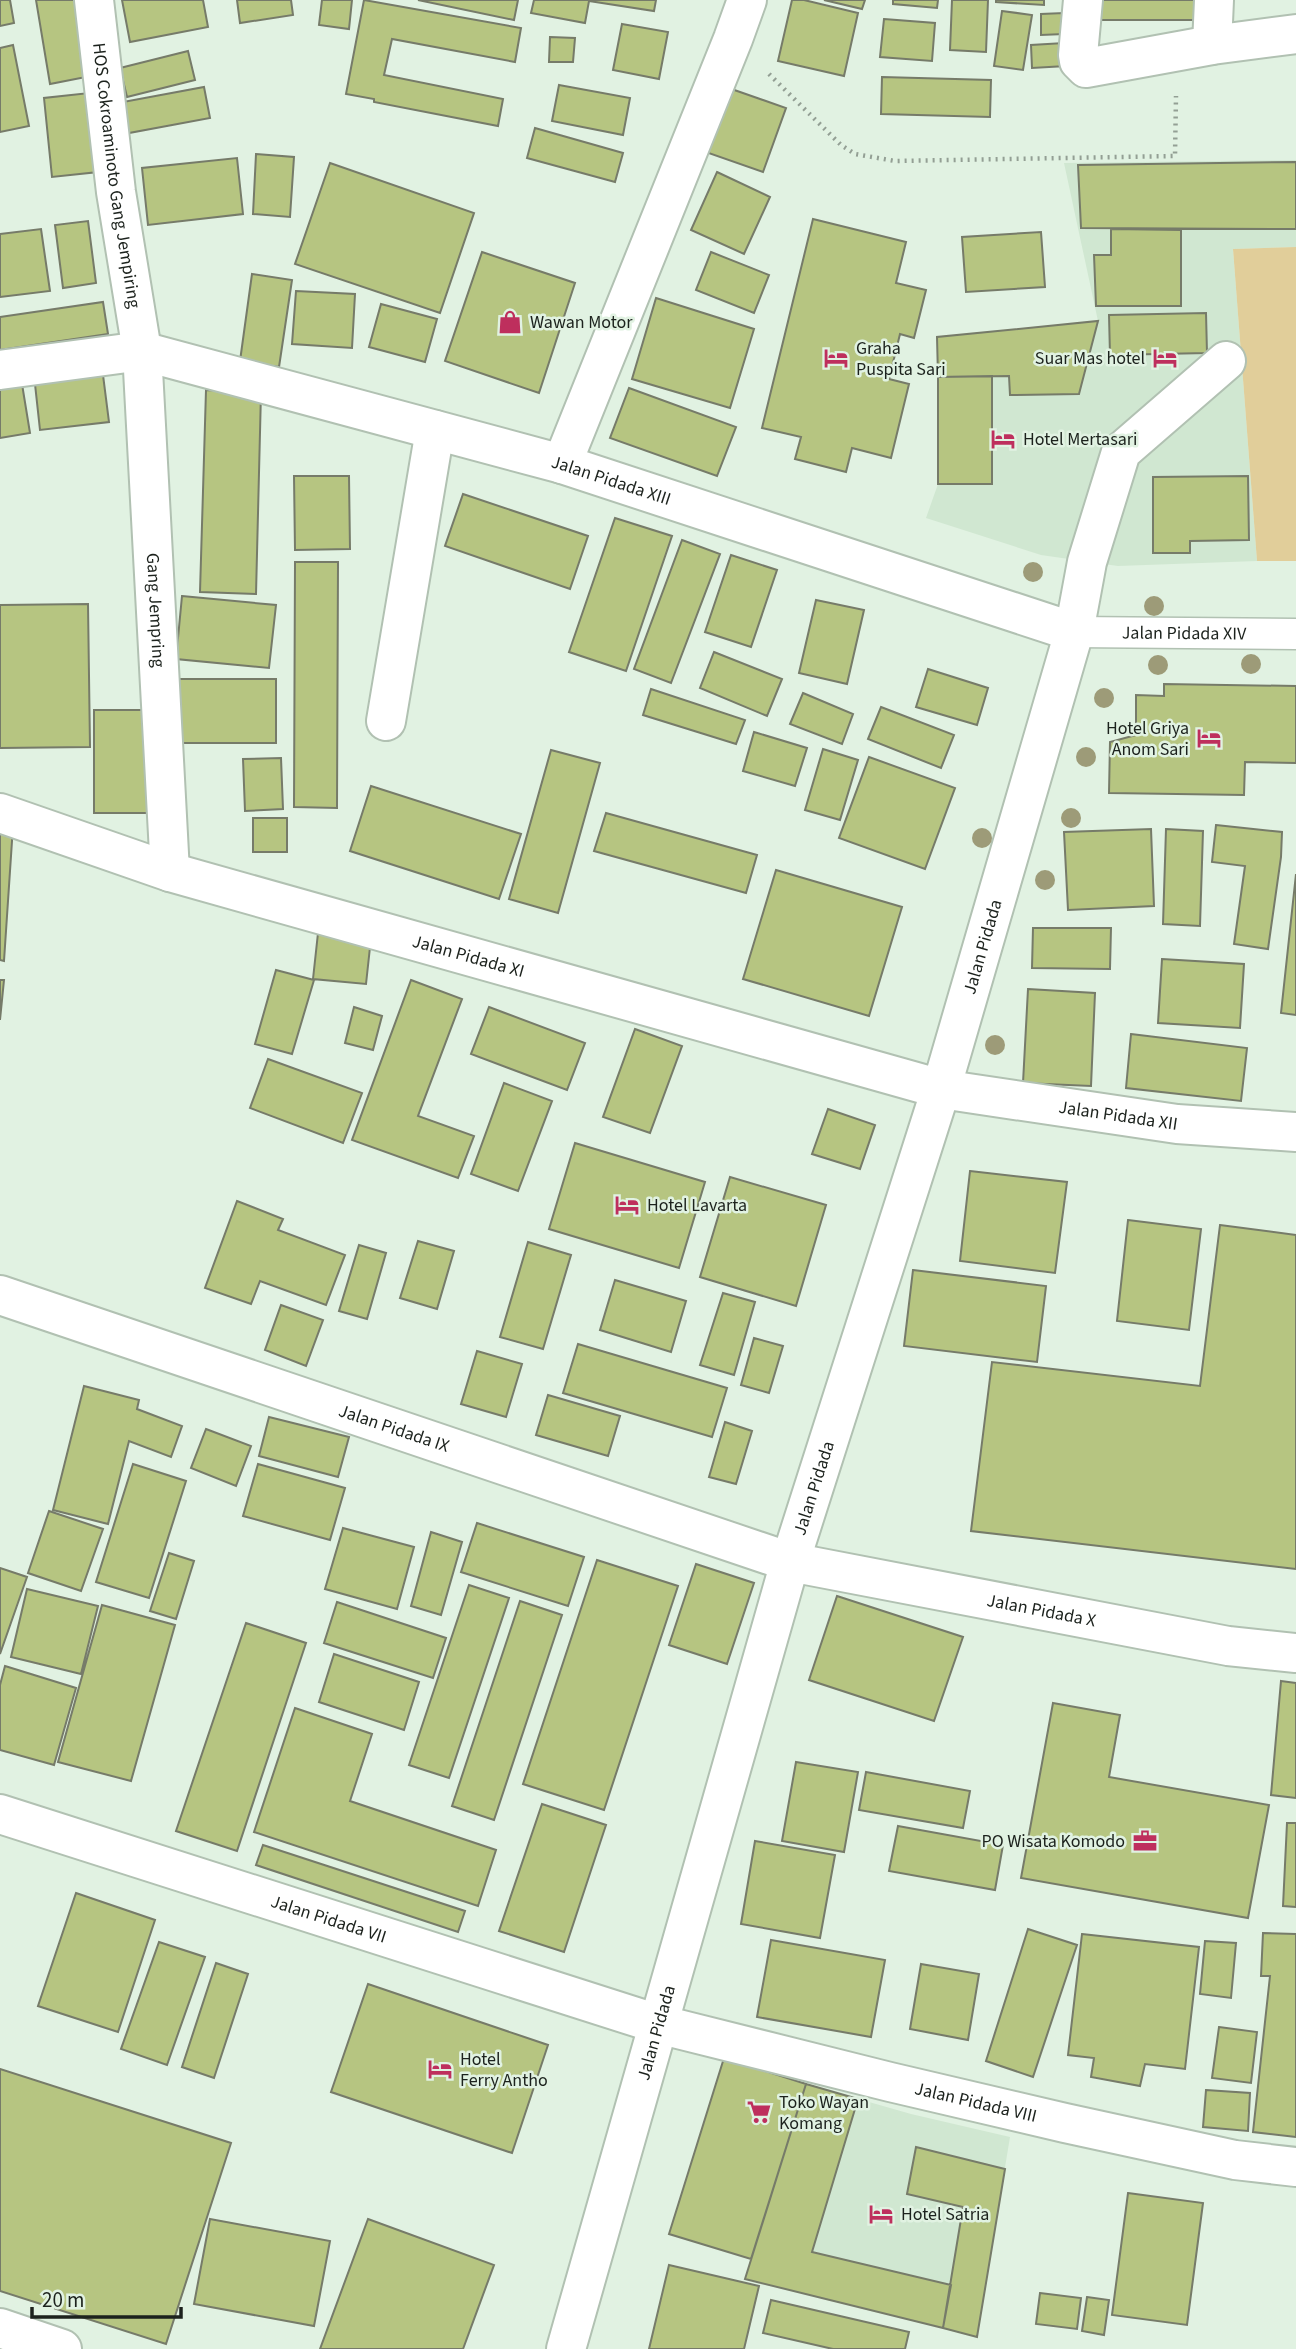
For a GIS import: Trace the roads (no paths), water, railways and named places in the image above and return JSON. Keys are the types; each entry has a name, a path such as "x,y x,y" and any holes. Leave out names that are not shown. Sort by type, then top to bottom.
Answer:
{"street":[{"name":"HOS Cokroaminoto Gang Jempiring","path":"94,0 116,192 142,351"},
{"path":"562,464 747,0"},
{"path":"1083,0 1078,55 1079,61 1086,68 1195,48 1296,34"},
{"path":"1195,48 1214,0"},
{"path":"0,370 142,351"},
{"name":"Jalan Pidada XIII","path":"142,351 562,464 1074,632"},
{"name":"Gang Jempring","path":"142,351 170,872"},
{"name":"Jalan Pidada","path":"566,2349 790,1562 941,1089 1074,632 1087,562 1121,452 1226,361"},
{"path":"386,721 435,430"},
{"name":"Jalan Pidada XI","path":"0,813 170,872 941,1089"},
{"name":"Jalan Pidada XII","path":"941,1089 1177,1124 1296,1132"},
{"name":"Jalan Pidada IX","path":"0,1295 790,1562"},
{"name":"Jalan Pidada X","path":"790,1562 1228,1646 1296,1653"},
{"name":"Jalan Pidada VII","path":"0,1814 658,2024"},
{"name":"Jalan Pidada VIII","path":"658,2024 1065,2123 1235,2160 1296,2167"},
{"path":"0,2328 62,2349"}],"lane":[{"name":"Jalan Pidada XIV","path":"1074,632 1296,634"}],"place":[{"name":"Wawan Motor","path":"510,322"},
{"name":"Graha Puspita Sari","path":"836,358"},
{"name":"Suar Mas hotel","path":"1165,358"},
{"name":"Hotel Mertasari","path":"1003,439"},
{"name":"Hotel Griya Anom Sari","path":"1209,738"},
{"name":"Hotel Lavarta","path":"627,1205"},
{"name":"PO Wisata Komodo","path":"1145,1841"},
{"name":"Hotel Ferry Antho","path":"440,2069"},
{"name":"Toko Wayan Komang","path":"759,2112"},
{"name":"Hotel Satria","path":"881,2214"}]}
